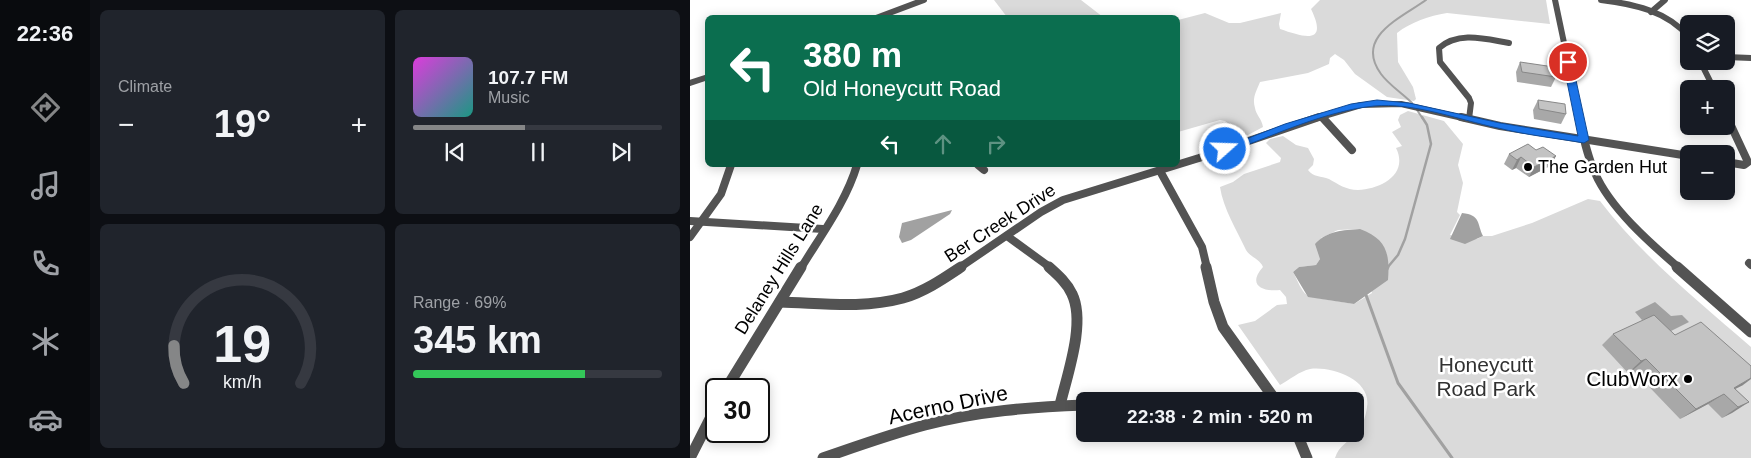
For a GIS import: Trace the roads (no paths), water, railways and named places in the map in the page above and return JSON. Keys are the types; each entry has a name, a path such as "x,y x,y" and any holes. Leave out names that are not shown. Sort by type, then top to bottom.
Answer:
{"street":[{"path":"884,15 924,0"},
{"path":"1556,0 1584,140 1595,174 1621,212 1653,246 1751,332"},
{"path":"1601,0 1626,4 1651,12 1675,24 1680,29"},
{"path":"1651,12 1665,0"},
{"path":"1469,119 1471,103 1469,98 1440,62 1439,48 1450,40 1462,38 1509,42"},
{"path":"1735,57 1751,58"},
{"path":"690,83 705,77"},
{"name":"Ber Creek Drive","path":"1180,163 1354,106 1385,103 1409,105 1469,119 1584,140 1680,155"},
{"path":"1321,116 1352,150"},
{"path":"1735,134 1748,162 1744,165 1735,164"},
{"path":"690,237 719,197 729,176 731,167"},
{"name":"Delaney Hills Lane","path":"733,378 824,229 853,178 856,167"},
{"name":"Ber Creek Drive","path":"780,302 867,304 904,298 939,282 1063,200 1169,167"},
{"path":"1160,170 1202,247 1214,302 1223,327 1270,392"},
{"path":"690,221 824,229"},
{"path":"1007,236 1063,280 1073,294 1077,319 1060,405"},
{"name":"Acerno Drive","path":"822,458 904,430 957,418 1060,405 1076,405"},
{"path":"690,458 705,429"},
{"path":"1301,442 1308,458"}],"waterway":[{"path":"1412,103 1381,74 1374,61 1373,49 1377,39 1384,30 1426,0"},
{"path":"1417,110 1423,119"},
{"path":"1387,268 1398,255 1405,239 1431,144 1427,125 1422,117"},
{"path":"1366,295 1398,383 1452,458"}],"place":[{"name":"The Garden Hut","path":"1528,167"},
{"name":"ClubWorx","path":"1688,379"}],"park label":[{"name":"Honeycutt Road Park","path":"1486,377"}]}
